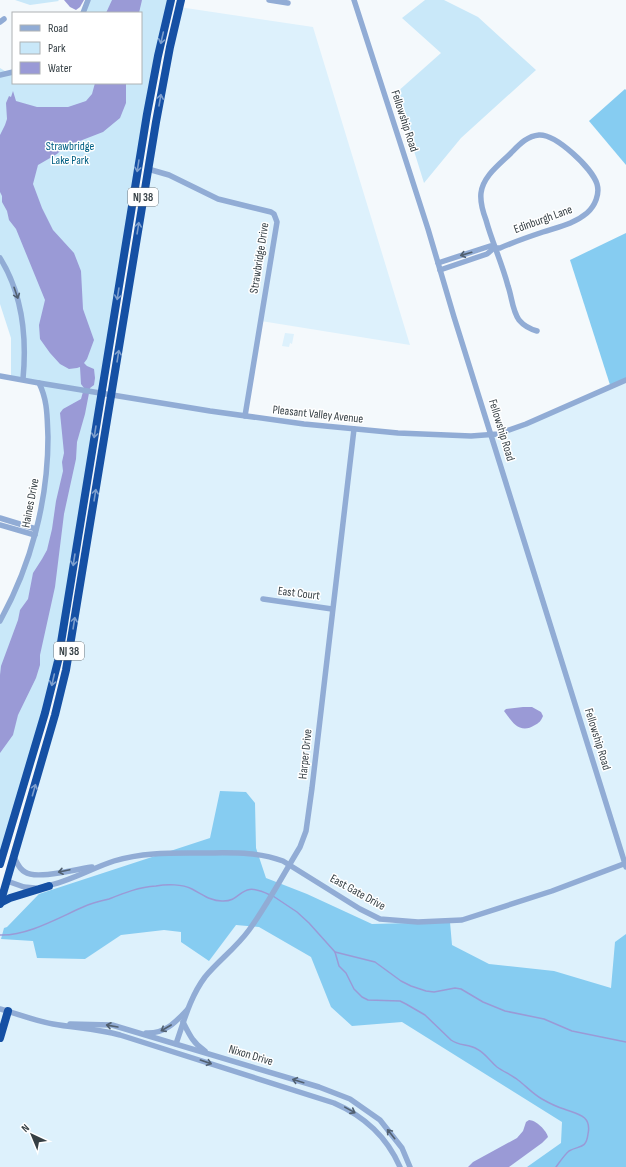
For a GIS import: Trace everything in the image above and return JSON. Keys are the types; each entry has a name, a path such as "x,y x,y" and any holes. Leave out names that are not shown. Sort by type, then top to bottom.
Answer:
{"highway":[{"name":"NJ 38","path":"0,864 45,713 64,628 147,114 155,69 171,0"},
{"name":"NJ 38","path":"0,903 55,715 66,670 162,85 181,0"},
{"path":"7,881 4,877 3,870 8,836"},
{"path":"0,903 10,898 49,886"},
{"path":"0,1038 4,1010"}],"street":[{"path":"82,12 88,0"},
{"path":"269,0 288,3"},
{"name":"Fellowship Road","path":"354,0 438,263 626,865"},
{"path":"0,75 12,72"},
{"name":"Edinburgh Lane","path":"438,263 490,246 494,248 500,248 574,221 592,208 595,203 598,190 595,178 573,154 558,141 539,135 527,139 510,153 485,181 482,187 481,199 494,248"},
{"name":"Strawbridge Drive","path":"148,169 169,175 218,200 271,212 274,214 277,222 245,416"},
{"path":"494,248 508,284 513,306 518,319 526,327 537,331"},
{"name":"Edinburgh Lane","path":"440,270 487,254 494,248"},
{"path":"0,258 15,290 20,308 25,354 23,379"},
{"name":"Pleasant Valley Avenue","path":"0,376 92,392 308,425 436,435 479,436 492,435 526,424 626,380"},
{"name":"Haines Drive","path":"0,621 15,591 35,535 44,499 48,463 47,408 44,394 39,383"},
{"name":"Harper Drive","path":"176,1052 176,1044 188,1008 204,978 241,940 252,926 300,847 306,831 354,429"},
{"path":"0,518 36,529"},
{"path":"0,525 35,535"},
{"name":"East Court","path":"263,599 332,608"},
{"name":"East Gate Drive","path":"14,857 22,870 26,873 42,876 102,865 136,856 177,853 255,853 274,858 289,865 380,919 418,922 462,920 626,865"},
{"name":"East Gate Drive","path":"7,881 28,888 49,886 102,865"},
{"path":"136,1032 149,1033 167,1029 188,1008"},
{"name":"Nixon Drive","path":"4,1010 39,1021 103,1031 176,1052 323,1099 345,1108 374,1128 389,1146 400,1167"},
{"path":"183,1022 190,1036 195,1042 212,1055"},
{"name":"Nixon Drive","path":"54,1024 112,1025 319,1087 350,1099 380,1120 402,1148 410,1167"},
{"path":"169,1050 176,1044"}],"shaded area":[{"path":"179,7 313,27 410,345 261,321 245,416 354,429 463,436 511,430 626,379 626,1167 0,1167 0,904 55,715"},
{"path":"625,89 626,90 626,165 589,121"},
{"path":"626,233 626,381 611,388 570,260"},
{"path":"285,333 294,334 292,344 290,343 289,347 282,346"},
{"path":"220,791 246,792 255,803 256,848 266,878 307,894 372,924 450,922 452,945 489,964 554,971 611,988 615,942 626,934 626,1167 527,1167 561,1143 562,1122 402,1022 352,1026 331,1007 311,957 259,927 236,925 209,961 181,942 181,932 164,930 121,935 85,959 37,958 33,941 1,939 4,928 7,927 39,894 210,838"}],"green space":[{"path":"15,0 58,0 59,1 30,5"},
{"name":"Strawbridge Lake Park","path":"88,0 171,0 162,37 58,661 0,864 0,621 23,570 46,481 45,399 39,384 11,378 11,338 0,304 0,68 8,73 12,72 12,84 142,84 142,12 82,12"},
{"path":"425,0 444,0 478,17 536,70 461,138 424,183 396,93 441,53 402,18"}],"water":[{"path":"64,0 84,0 80,7 76,10 70,7"},
{"path":"112,0 142,0 139,12 106,12"},
{"path":"95,84 126,84 126,103 120,118 103,132 62,149 57,154 38,165 33,184 42,208 53,230 74,253 81,271 83,309 94,340 84,363 94,369 95,378 94,385 90,388 85,414 77,442 76,459 64,514 55,587 40,655 40,665 36,678 18,715 13,735 0,753 1,666 18,620 20,610 28,599 33,573 47,550 52,529 56,501 63,471 62,462 64,453 60,413 63,409 81,399 84,388 81,384 80,367 69,369 60,364 40,339 39,325 45,300 16,229 9,220 7,211 2,202 0,192 0,135 7,119 6,103 9,96 11,97 13,91 16,101 37,107 68,107 86,101 92,94"},
{"path":"532,707 541,712 543,716 540,722 530,728 521,728 513,723 504,711 506,709"},
{"path":"532,1120 538,1124 547,1135 548,1137 542,1143 509,1167 468,1167 473,1162 517,1138 523,1131 526,1122"}],"waterway":[{"path":"0,935 21,933 53,921 89,904 150,887 170,885 184,886 210,899 218,901 229,900 242,892 252,889 270,895"},
{"path":"273,896 297,912 335,952 375,962 401,981 411,986 434,992 455,988 461,989 483,1002 505,1011 544,1019 572,1031 626,1042"},
{"path":"335,952 339,966 346,973 354,989 362,997 368,1000 400,1001 406,1004 425,1015 451,1040 474,1047 480,1051 497,1067 516,1078 539,1097 586,1119 589,1128 586,1143 569,1151 556,1167"}]}
